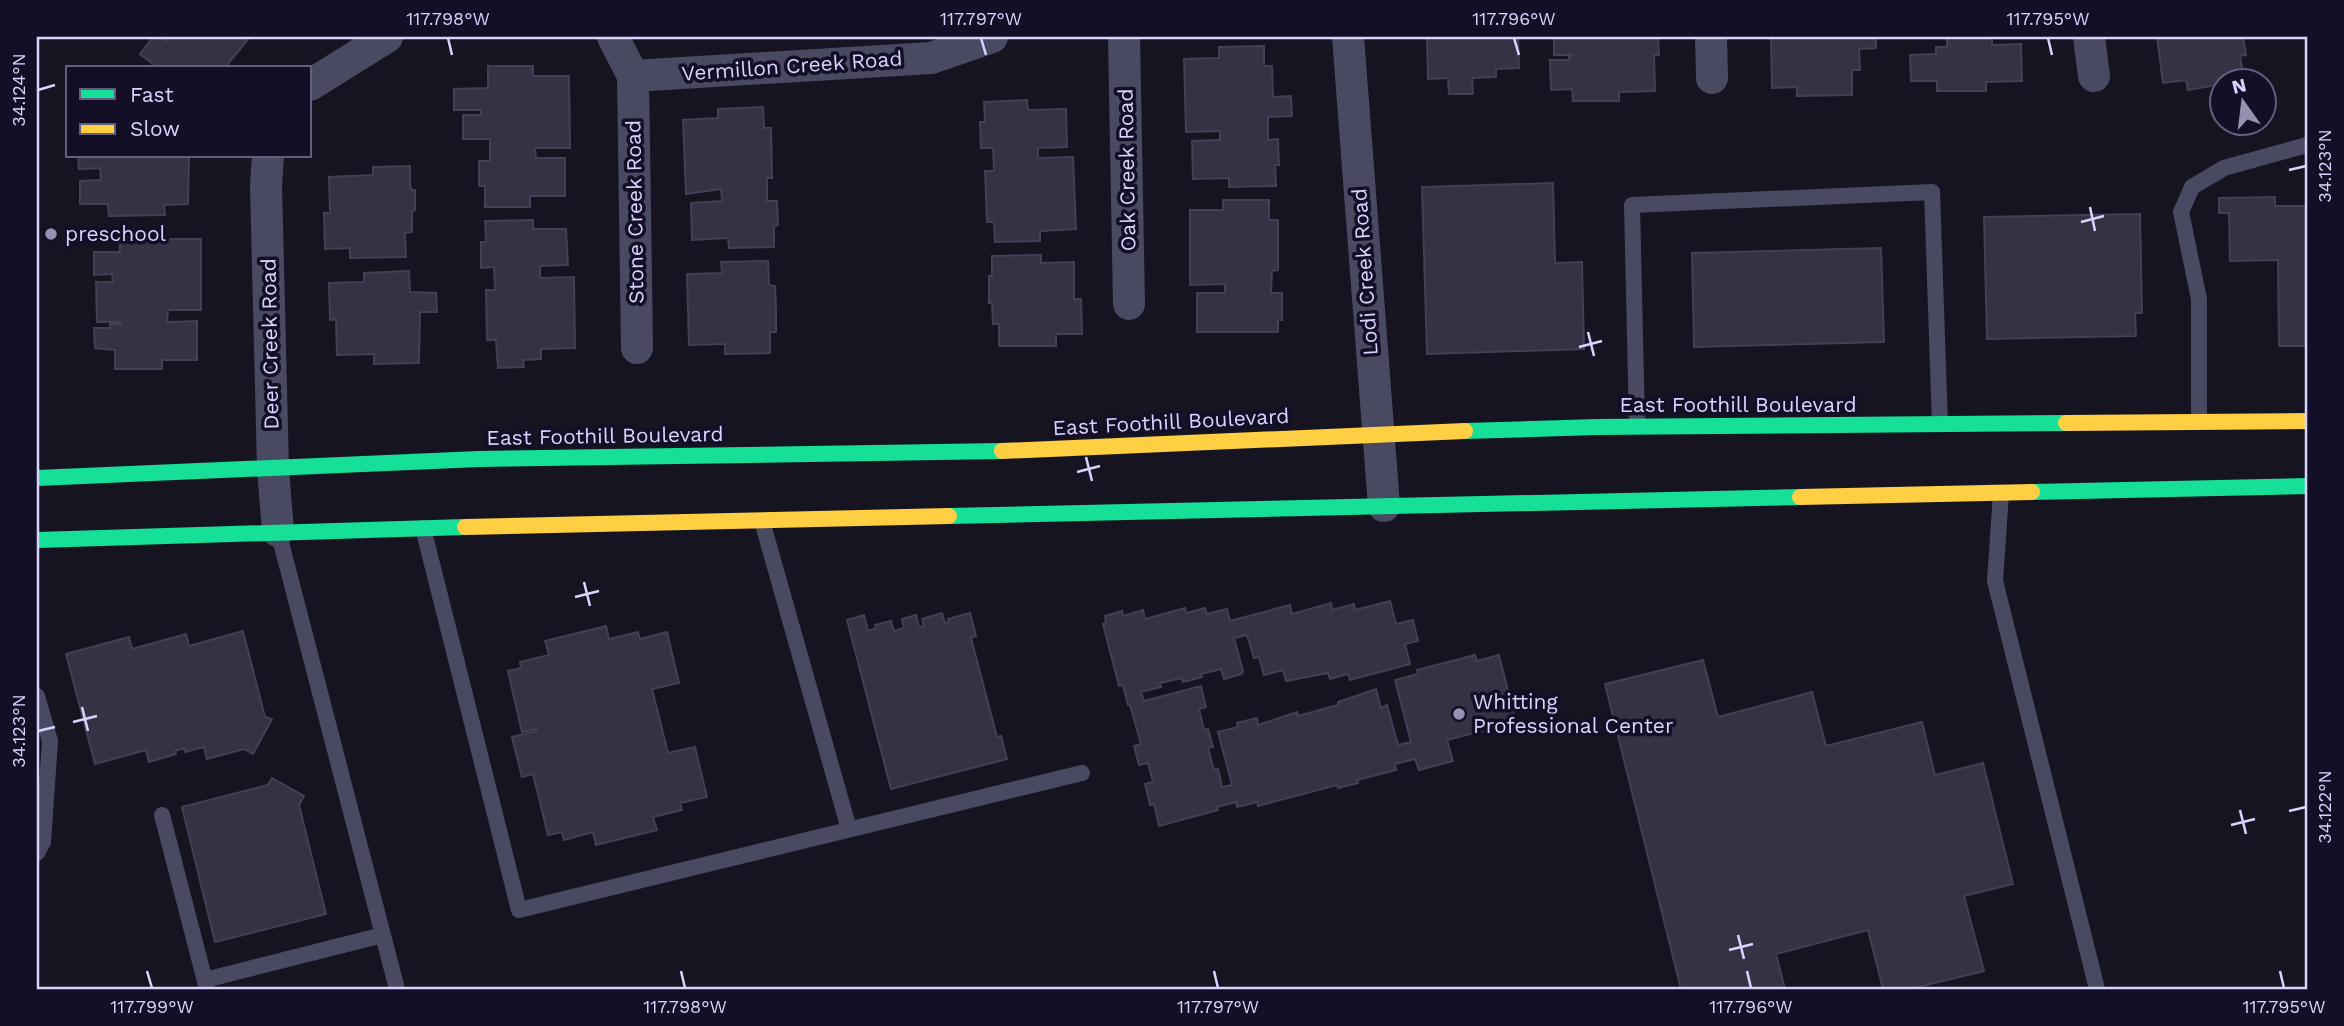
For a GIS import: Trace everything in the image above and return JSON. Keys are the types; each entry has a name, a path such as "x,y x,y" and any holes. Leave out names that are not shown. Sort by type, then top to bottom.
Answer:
{"main road":[{"name":"East Foothill Boulevard","path":"37,478 480,459 1000,451 1377,433 1637,426 2307,421"},
{"path":"37,540 278,531 2307,486"}],"street":[{"path":"312,84 387,37"},
{"path":"613,37 633,76"},
{"name":"Vermillon Creek Road","path":"633,76 931,58 992,37"},
{"name":"Oak Creek Road","path":"1124,37 1129,304"},
{"name":"Lodi Creek Road","path":"1348,37 1384,506"},
{"path":"1711,37 1712,78"},
{"path":"2088,37 2094,76"},
{"name":"Stone Creek Road","path":"633,76 637,348"},
{"name":"Deer Creek Road","path":"268,158 266,185 273,469 278,531"}],"lane":[{"path":"2199,422 2199,299 2181,212 2192,187 2224,168 2307,145"},
{"path":"1637,426 1632,205 1932,192 1940,424"},
{"path":"2001,493 1995,582 2097,989"},
{"path":"762,521 849,829"},
{"path":"423,528 519,910 1082,773"},
{"path":"278,531 397,989"},
{"path":"37,696 50,741 43,842 37,853"},
{"path":"162,815 206,984 383,935"}],"building":[{"path":"153,37 166,41 166,37 250,37 228,66 155,66 140,54"},
{"path":"1518,37 1519,68 1496,69 1496,77 1472,78 1473,94 1449,94 1448,78 1428,79 1427,38"},
{"path":"1554,37 1658,37 1659,55 1654,55 1655,91 1619,92 1619,101 1573,101 1572,89 1551,90 1550,60 1569,60 1572,55 1554,55"},
{"path":"1771,37 1876,37 1876,48 1859,49 1860,70 1852,70 1852,95 1797,96 1797,87 1772,88"},
{"path":"1947,37 1992,37 1992,45 2021,44 2022,81 1986,82 1986,91 1937,91 1937,81 1911,81 1910,55 1936,54 1936,47 1947,47"},
{"path":"2157,37 2243,37 2246,55 2240,56 2242,66 2208,66 2208,86 2188,90 2186,80 2163,83"},
{"path":"1264,46 1264,66 1272,66 1273,97 1291,96 1292,116 1268,117 1268,140 1278,139 1279,165 1275,165 1276,186 1229,187 1229,178 1193,179 1192,141 1220,140 1220,131 1186,132 1184,59 1219,58 1219,47"},
{"path":"488,66 533,66 533,76 569,76 570,148 535,148 536,158 565,158 565,196 530,196 530,207 485,207 485,186 479,186 479,161 490,161 490,139 463,139 463,115 481,115 481,110 454,110 454,89 488,88"},
{"path":"1027,100 1028,110 1066,109 1067,147 1038,148 1038,158 1073,157 1076,229 1040,231 1040,241 995,242 994,222 987,222 985,171 994,171 993,148 981,148 980,122 985,122 984,102"},
{"path":"763,107 764,128 771,128 772,178 767,178 767,201 777,201 778,225 774,226 774,247 729,248 728,238 692,240 691,203 722,201 721,189 686,194 683,120 718,118 718,109"},
{"path":"78,158 189,158 188,204 164,205 165,215 109,216 108,204 80,204 80,181 101,180 100,168 79,169"},
{"path":"410,166 410,186 415,190 415,210 412,211 412,232 405,233 406,257 350,258 350,248 325,249 324,213 330,213 329,177 373,175 373,167"},
{"path":"1553,183 1555,263 1582,262 1584,349 1427,354 1422,187"},
{"path":"2275,197 2275,206 2307,206 2307,346 2279,346 2278,260 2230,261 2229,213 2219,213 2219,198"},
{"path":"1223,200 1269,200 1269,220 1278,220 1278,270 1272,271 1271,293 1282,293 1282,320 1278,320 1278,332 1197,332 1197,293 1225,293 1225,284 1190,285 1190,210 1223,210"},
{"path":"2140,214 2142,313 2135,313 2136,336 1987,339 1984,217"},
{"path":"533,220 533,229 566,229 568,265 540,266 540,278 574,277 575,348 541,349 541,359 523,360 524,367 498,368 496,340 487,340 486,290 495,290 494,267 481,268 481,242 486,242 485,221"},
{"path":"120,230 164,230 164,239 201,239 201,310 168,310 167,322 197,321 197,360 162,360 162,369 115,369 115,350 95,348 94,328 110,328 110,324 121,322 97,322 96,282 113,282 112,274 94,275 94,252 120,252"},
{"path":"1881,248 1884,342 1694,347 1692,253"},
{"path":"1041,255 1041,263 1074,262 1074,299 1081,299 1082,334 1056,334 1056,346 999,346 999,324 993,324 992,303 989,303 992,256"},
{"path":"768,261 769,285 775,286 776,310 776,332 770,332 770,353 725,354 725,344 689,345 687,274 722,273 721,262"},
{"path":"409,271 410,292 436,293 437,312 420,312 419,363 374,364 374,354 337,355 336,319 330,320 329,283 364,282 364,273"},
{"name":"Whitting Professional Center","path":"1390,601 1396,624 1413,620 1418,641 1405,644 1410,664 1350,680 1348,674 1330,679 1328,673 1286,681 1283,670 1264,675 1259,657 1254,658 1247,635 1234,638 1242,674 1224,679 1221,669 1183,682 1182,678 1160,683 1161,687 1141,692 1144,701 1201,686 1206,707 1199,709 1204,730 1208,729 1213,747 1208,748 1214,770 1218,769 1222,787 1232,785 1218,732 1257,718 1258,725 1297,712 1298,716 1338,705 1338,702 1376,689 1381,708 1387,705 1398,745 1411,742 1395,680 1418,674 1417,670 1475,655 1477,661 1499,655 1516,722 1447,740 1453,761 1419,770 1415,759 1395,764 1396,770 1357,780 1358,783 1338,788 1337,785 1258,806 1257,802 1237,807 1236,802 1217,807 1218,810 1159,826 1154,804 1150,805 1145,784 1153,782 1148,763 1139,765 1134,746 1141,744 1123,685 1119,686 1103,624 1106,623 1105,616 1122,611 1123,616 1143,610 1145,619 1185,608 1186,613 1205,608 1207,614 1227,609 1230,621 1290,605 1292,614 1331,603 1332,610 1354,604 1355,610"},
{"path":"942,613 945,623 949,622 948,619 970,613 976,636 971,638 997,737 1001,736 1007,759 891,789 847,620 864,615 868,631 876,628 875,625 891,621 894,631 904,628 902,619 916,615 919,627 924,626 922,619"},
{"path":"606,626 609,639 638,632 640,639 667,632 679,683 652,689 668,753 695,747 707,797 680,803 682,810 653,817 657,830 596,845 593,832 564,840 562,832 548,835 533,774 522,777 512,737 537,731 522,732 508,671 521,668 520,662 549,655 545,641"},
{"path":"243,631 265,717 272,719 253,754 244,749 207,759 204,747 185,752 184,748 175,751 176,754 149,762 146,750 95,764 66,654 129,637 132,649 186,634 189,646"},
{"path":"1703,660 1718,717 1812,692 1826,746 1922,722 1935,775 1983,763 2013,884 1964,896 1984,971 1910,989 1883,989 1868,930 1776,954 1785,989 1681,989 1605,684"},
{"path":"272,778 304,796 299,805 326,914 215,942 182,807 268,785"}],"traffic: fast":[{"path":"1465,431 1597,427 2066,423"},
{"path":"37,478 479,459 1002,451"},
{"path":"2032,492 2307,486"},
{"path":"949,516 1800,497"},
{"path":"37,540 465,527"}],"traffic: slow":[{"path":"2066,423 2307,421"},
{"path":"1002,451 1465,431"},
{"path":"1800,497 2032,492"},
{"path":"465,527 949,516"}],"place":[{"name":"preschool","path":"51,234"},
{"name":"Whitting Professional Center","path":"1459,714"}]}
